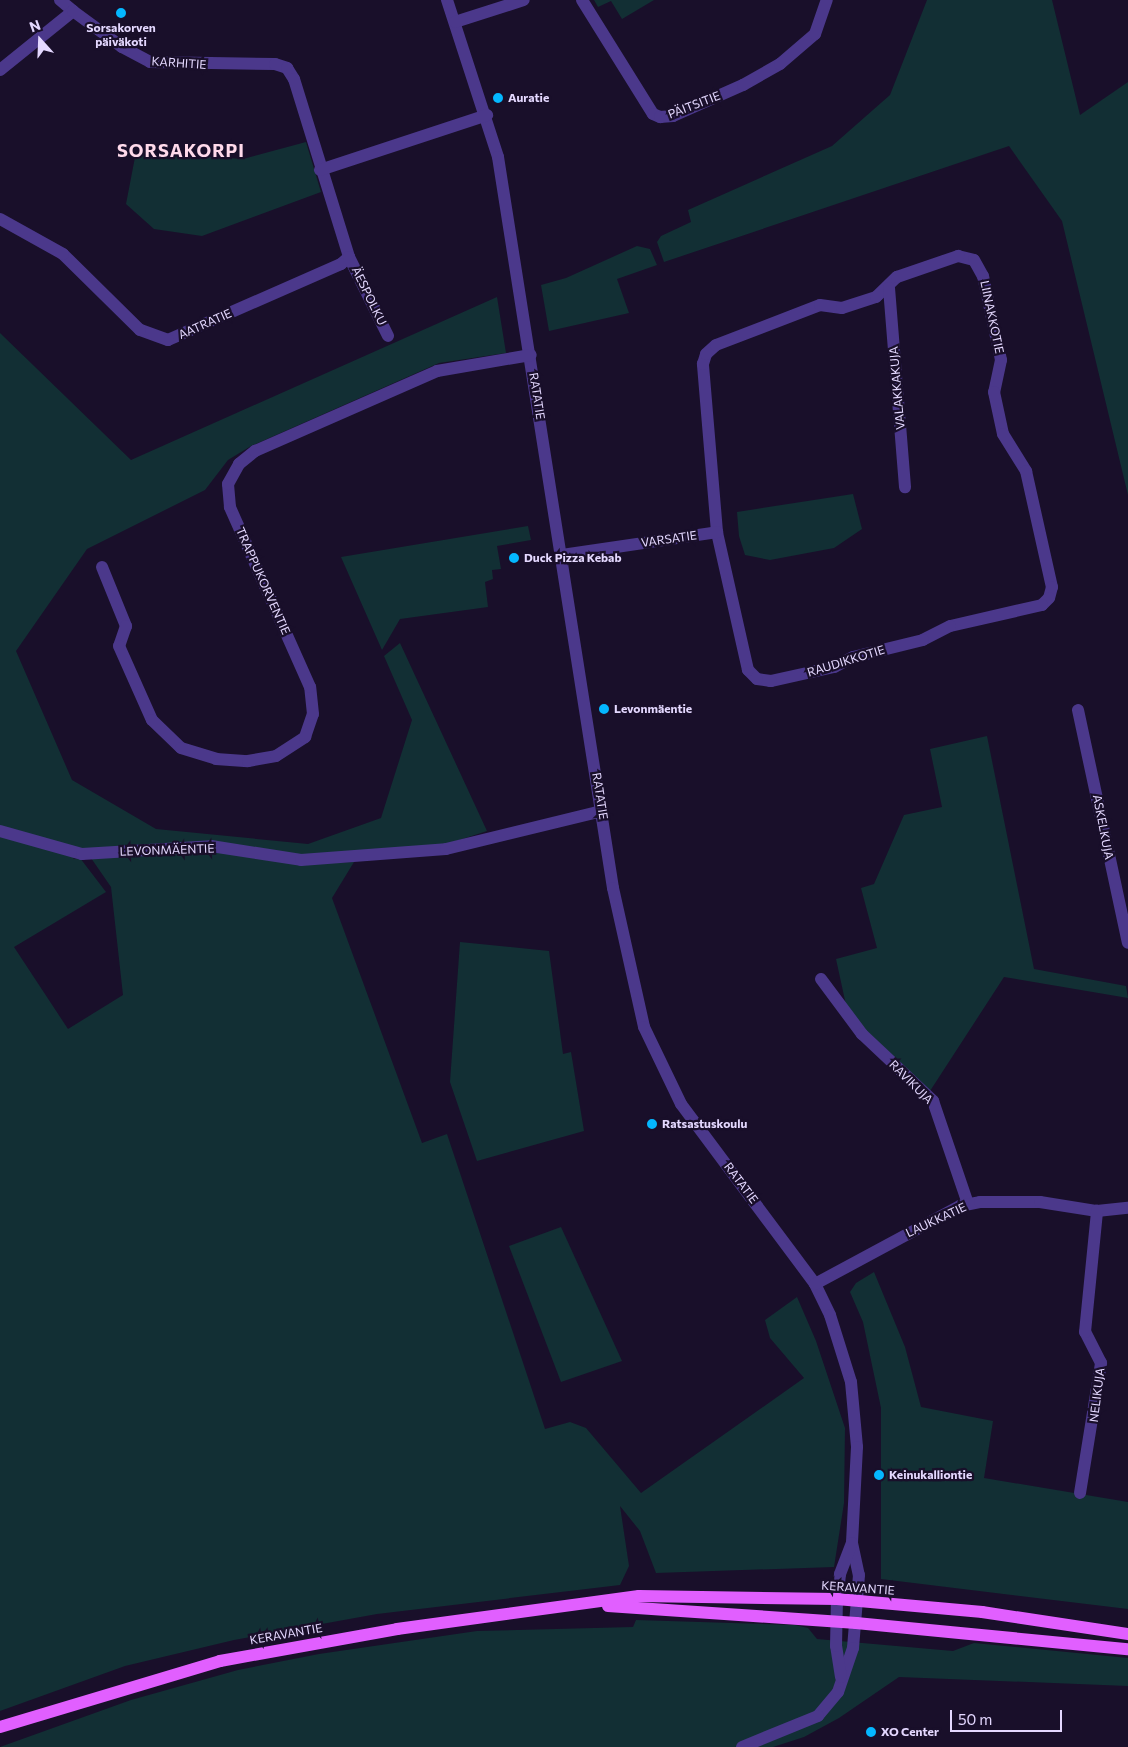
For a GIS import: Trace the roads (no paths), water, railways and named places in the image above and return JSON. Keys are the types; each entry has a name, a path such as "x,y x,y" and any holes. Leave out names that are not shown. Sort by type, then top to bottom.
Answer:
{"main road":[{"name":"KERAVANTIE","path":"0,1728 220,1661 398,1629 586,1605 639,1596 679,1595 837,1599 982,1612 1128,1634"},
{"name":"KERAVANTIE","path":"586,1605 836,1621 1128,1649"}],"street":[{"path":"0,70 73,11 60,0"},
{"name":"RATATIE","path":"448,0 487,115 498,156 602,811 633,988 644,1026 660,1065 681,1104 815,1284 830,1315 852,1382 857,1448 852,1543 859,1575 856,1623"},
{"path":"455,22 524,0"},
{"name":"PÄITSITIE","path":"582,0 653,114 660,117 672,116 743,85 780,64 815,34 827,0"},
{"name":"KARHITIE","path":"73,11 122,47 150,62 194,66 275,64 287,68 294,79 320,170"},
{"path":"348,257 320,170 487,115"},
{"name":"AATRATIE","path":"0,219 63,254 140,330 168,340 341,264 348,257"},
{"name":"LIINAKKOTIE","path":"717,532 703,364 706,354 716,345 820,305 842,308 876,297 889,288 896,277 958,256 974,260 983,276 1001,360 994,392 1003,434 1026,471 1052,587 1049,598"},
{"name":"ÄESPOLKU","path":"348,257 388,336"},
{"name":"VALAKKAKUJA","path":"889,288 906,487"},
{"name":"TRAPPUKORVENTIE","path":"102,567 126,626 119,646 152,720 181,748 216,759 248,761 276,756 304,738 313,714 310,687 230,507 228,484 239,464 255,452 437,371 531,355"},
{"name":"VARSATIE","path":"562,555 717,532"},
{"name":"RAUDIKKOTIE","path":"717,532 748,670 757,678 771,681 834,667 853,657 923,640 950,626 1042,605 1049,598"},
{"name":"ASKELKUJA","path":"1078,710 1128,943"},
{"name":"LEVONMÄENTIE","path":"0,831 82,854 211,846 301,860 446,849 602,811"},
{"name":"RAVIKUJA","path":"821,979 862,1034 933,1102 968,1204"},
{"name":"LAUKKATIE","path":"815,1284 968,1204 1047,1202 1097,1211 1128,1208"},
{"name":"NELIKUJA","path":"1080,1493 1101,1363 1085,1332 1097,1211"},
{"name":"RATATIE","path":"836,1621 840,1574 852,1543"},
{"path":"836,1621 836,1646 842,1679"},
{"path":"742,1747 818,1716 829,1706 842,1679 853,1648 856,1623"}],"place":[{"name":"Sorsakorven päiväkoti","path":"121,13"},
{"name":"Auratie","path":"498,98"},
{"name":"Duck Pizza Kebab","path":"514,558"},
{"name":"Levonmäentie","path":"604,709"},
{"name":"Ratsastuskoulu","path":"652,1124"},
{"name":"Keinukalliontie","path":"879,1475"},
{"name":"XO Center","path":"871,1732"}],"district":[{"name":"SORSAKORPI","path":"181,150"}]}
